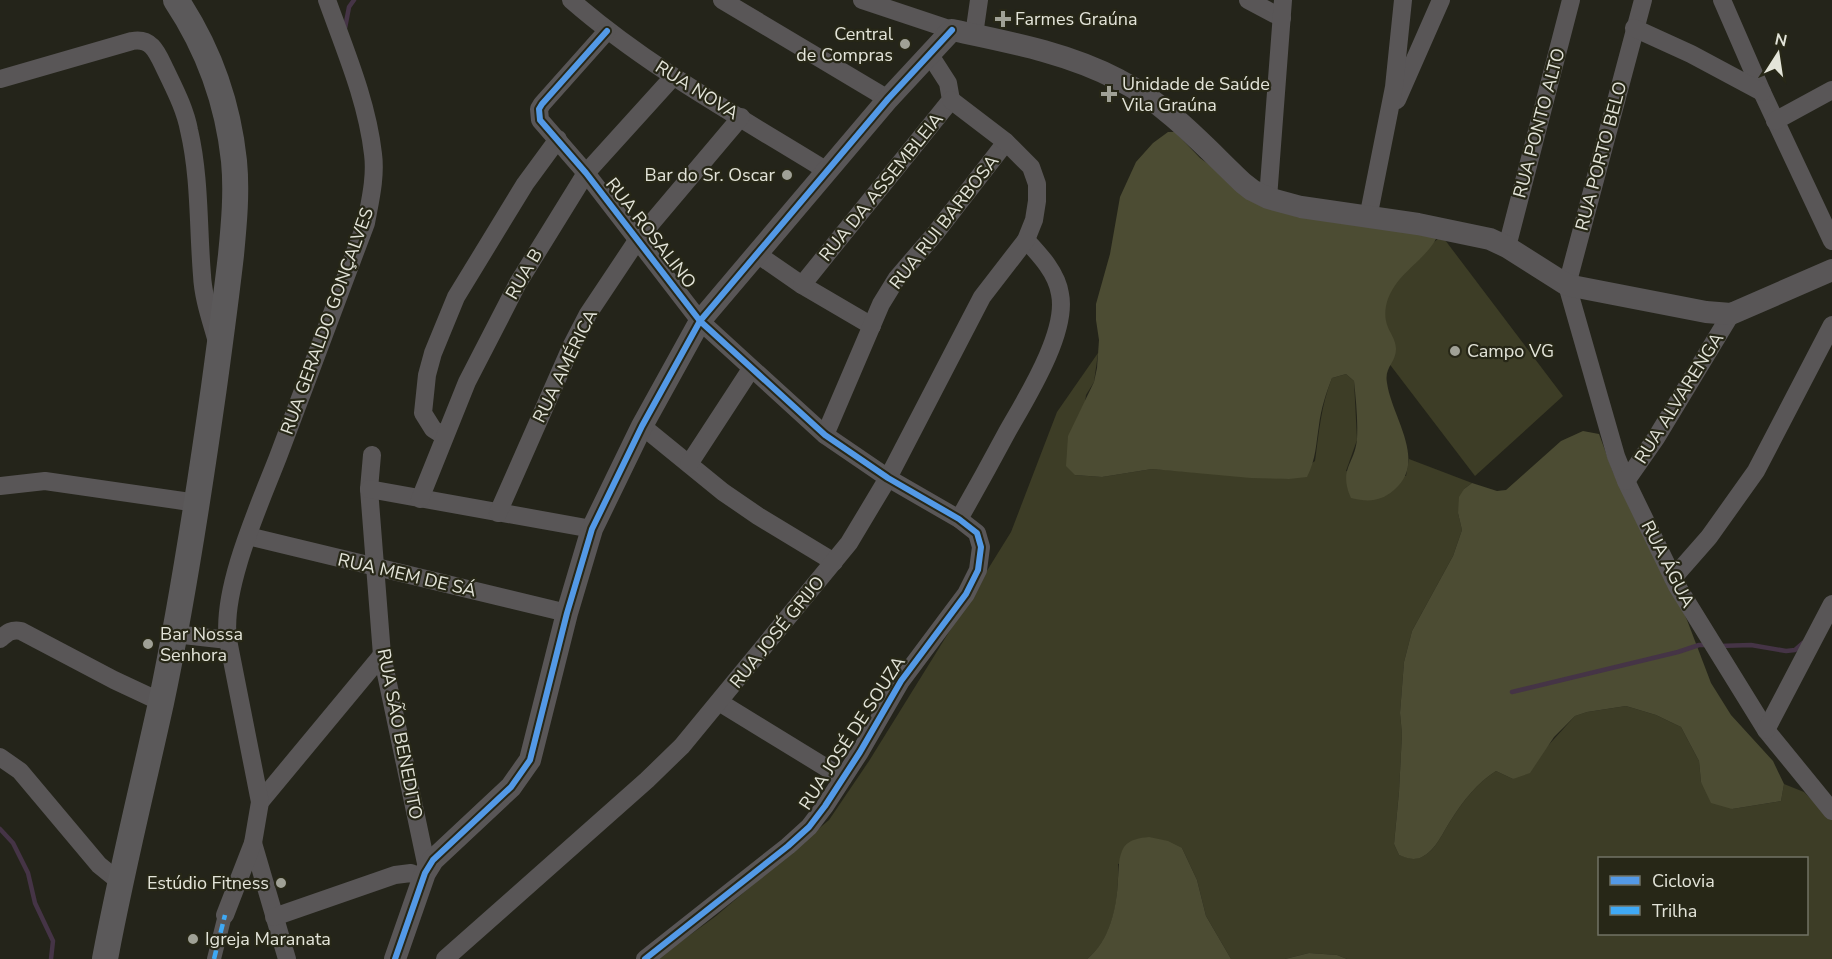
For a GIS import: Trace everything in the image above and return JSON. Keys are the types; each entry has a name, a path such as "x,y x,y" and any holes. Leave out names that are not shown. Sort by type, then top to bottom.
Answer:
{"main road":[{"path":"105,959 161,702 179,638 219,350 232,237 234,162 222,99 201,42 176,0"}],"street":[{"name":"RUA GERALDO GONÇALVES","path":"260,802 225,624 227,607 248,536 366,223 374,180 373,155 360,92 327,0"},
{"name":"RUA NOVA","path":"571,0 607,31 673,77 827,171"},
{"path":"722,0 888,99"},
{"path":"862,0 963,33 1074,60 1120,80 1160,106 1243,183 1268,198 1301,207 1466,233 1490,239 1507,247 1567,285 1706,312 1731,314 1832,270"},
{"path":"394,959 425,873 433,860 511,787 530,760 567,614 592,529 642,426 700,321 888,99 930,55 963,33 979,0"},
{"path":"1248,0 1283,9 1268,198"},
{"path":"1368,218 1394,87 1403,0"},
{"path":"1387,124 1441,0"},
{"name":"RUA PONTO ALTO","path":"1507,247 1571,0"},
{"name":"RUA PORTO BELO","path":"1567,285 1643,0"},
{"path":"1722,0 1775,121 1832,241"},
{"path":"1634,28 1691,54 1762,92"},
{"name":"RUA ROSALINO","path":"607,31 542,104 540,120 586,173 700,321 825,435 888,478"},
{"path":"0,79 132,41 145,41 155,48 179,96 189,130 200,219 203,286 219,350"},
{"name":"RUA DA ASSEMBLEIA","path":"802,285 951,100 948,83 930,55"},
{"name":"RUA B","path":"420,499 467,382 518,283 586,173 673,77"},
{"path":"1775,121 1832,90"},
{"path":"951,100 1006,142 1031,167 1037,184 1037,201 1034,220 1026,240 1057,280 1061,295 1061,313 1049,352 959,519"},
{"name":"RUA AMÉRICA","path":"498,513 572,345 588,314 638,239 741,117"},
{"path":"444,436 433,429 423,413 427,375 433,353 456,297 525,184 558,139"},
{"name":"RUA RUI BARBOSA","path":"825,435 881,304 897,278 934,236 1006,142"},
{"name":"RUA JOSÉ GRIJO","path":"445,959 647,780 682,746 834,562 849,543 888,478 982,297 1026,240"},
{"path":"757,254 802,285 872,326"},
{"name":"RUA ÁGUA","path":"1567,285 1616,456 1673,578 1766,730 1832,811"},
{"name":"RUA ALVARENGA","path":"1626,481 1656,438 1731,314"},
{"path":"1673,578 1709,537 1756,471 1832,325"},
{"path":"689,464 751,369"},
{"path":"642,426 723,492 834,562"},
{"name":"RUA SÃO BENEDITO","path":"372,455 369,489 382,655 425,873"},
{"name":"RUA JOSÉ DE SOUZA","path":"645,959 788,846 809,826 843,778 901,681 966,594 978,570 981,547 977,533 959,519 888,478"},
{"path":"0,486 45,481 197,503"},
{"path":"369,489 592,529"},
{"name":"RUA MEM DE SÁ","path":"248,536 567,614"},
{"path":"1766,730 1832,604"},
{"path":"0,639 14,630 21,631 161,702"},
{"path":"168,728 179,638 228,640"},
{"path":"214,959 225,915 254,843 260,802 382,655"},
{"path":"719,702 843,778"},
{"path":"0,757 20,771 99,865 120,882"},
{"path":"254,843 287,959"},
{"path":"274,917 395,875 425,873"}],"green space":[{"path":"1168,132 1175,132 1200,158 1226,177 1437,237 1425,254 1395,285 1386,306 1387,326 1396,349 1387,373 1387,383 1408,453 1408,466 1404,479 1389,494 1379,499 1363,500 1351,498 1347,488 1347,473 1356,448 1357,425 1354,381 1346,374 1332,378 1321,413 1314,458 1307,477 1251,478 1152,469 1102,477 1075,475 1066,466 1068,436 1094,382 1097,368 1099,340 1096,304 1110,254 1120,197 1136,162 1153,143"},
{"name":"Campo VG","path":"1442,236 1563,396 1475,476 1346,307"},
{"path":"1098,353 1094,382 1086,395 1075,475 1102,477 1152,469 1289,479 1315,461 1328,388 1332,378 1346,374 1354,381 1357,440 1346,471 1406,476 1409,459 1472,483 1464,489 1458,513 1462,530 1453,556 1412,631 1404,662 1400,713 1402,734 1399,792 1394,844 1399,855 1416,858 1427,854 1466,799 1483,781 1496,771 1513,779 1575,716 1626,706 1656,715 1681,727 1699,761 1701,782 1732,809 1781,801 1784,784 1804,792 1832,820 1832,959 1347,959 1337,955 1309,953 1285,959 1231,959 1206,916 1197,880 1182,848 1118,864 1113,916 1103,940 1087,959 657,959 716,916 829,820 869,761 1011,532 1057,412"},
{"path":"1583,431 1599,434 1613,472 1661,561 1711,683 1731,715 1773,761 1784,784 1781,801 1732,809 1711,803 1701,782 1699,761 1681,727 1656,715 1626,706 1575,716 1554,737 1530,773 1513,779 1496,771 1466,799 1427,854 1413,859 1399,855 1394,844 1399,792 1402,734 1400,713 1404,662 1412,631 1453,556 1462,530 1458,513 1459,497 1472,483 1497,491 1506,490 1561,441"},
{"path":"1149,837 1168,841 1182,848 1197,880 1206,916 1231,959 1087,959 1101,943 1111,922 1116,900 1119,863 1124,847 1139,838"},
{"path":"1309,953 1337,955 1347,959 1285,959"}],"waterway":[{"path":"345,28 349,7 354,0"},
{"path":"1719,646 1751,645 1786,651 1795,650 1803,643"},
{"path":"1512,692 1699,645 1708,645"},
{"path":"0,829 13,843 28,873 35,903 53,941 51,959"}],"marked path":[{"path":"214,959 225,915"}],"cycle path":[{"path":"395,959 425,873 433,860 511,787 530,760 567,613 592,529 642,426 700,321 888,99 952,30"},
{"path":"607,31 542,104 539,109 540,120 586,173 700,321 825,435 888,478 959,519 977,533 981,547 978,570 966,594 901,681 860,752 809,827 645,959"}],"place":[{"name":"Farmes Graúna","path":"1003,19"},
{"name":"Central de Compras","path":"905,44"},
{"name":"Unidade de Saúde Vila Graúna","path":"1109,94"},
{"name":"Bar do Sr. Oscar","path":"787,175"},
{"name":"Campo VG","path":"1455,351"},
{"name":"Bar Nossa Senhora","path":"148,644"},
{"name":"Estúdio Fitness","path":"281,883"},
{"name":"Igreja Maranata","path":"193,939"}]}
